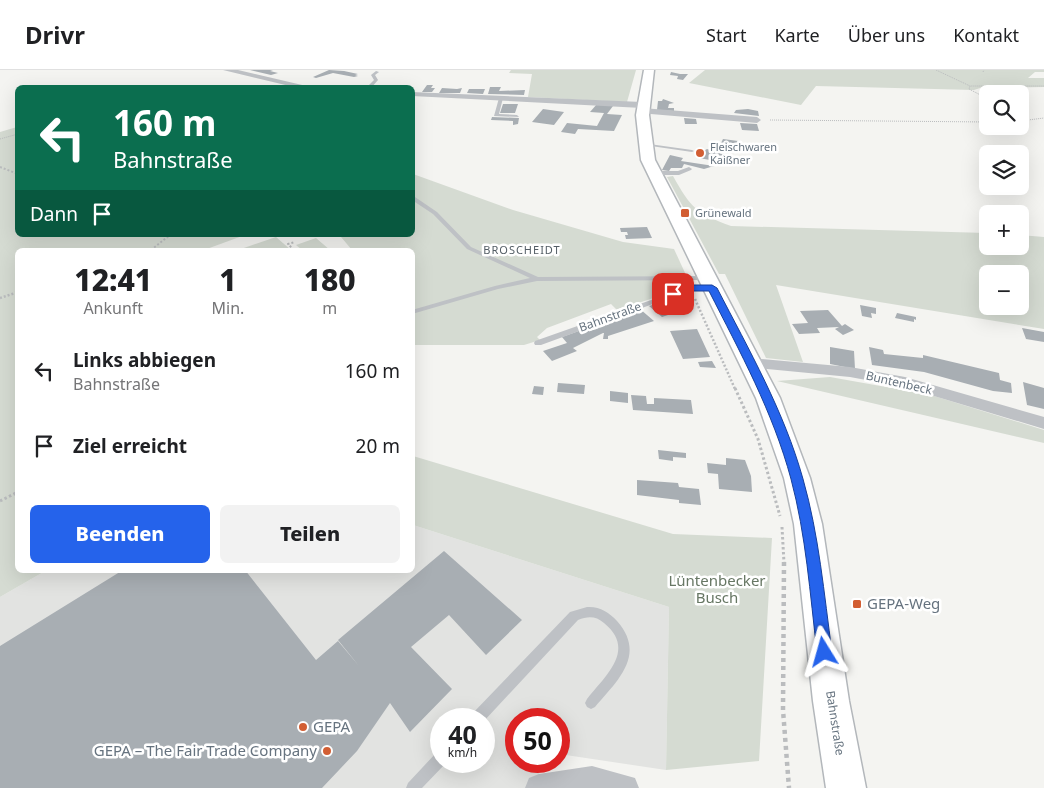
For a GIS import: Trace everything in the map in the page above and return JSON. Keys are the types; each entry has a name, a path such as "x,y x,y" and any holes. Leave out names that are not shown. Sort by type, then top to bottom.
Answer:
{"main road":[{"name":"Bahnstraße","path":"649,70 642,108 644,144 653,173 699,283 751,363 783,437 797,478 808,524 831,701 846,788"}],"street":[{"path":"227,70 297,85"},
{"path":"415,94 642,108 757,120"},
{"name":"Buntenbeck","path":"751,363 850,372 905,382 1044,423"},
{"path":"539,788 592,780 625,788"}],"lane":[{"path":"371,85 376,80 373,75 377,72"},
{"path":"501,98 496,115 517,116"},
{"path":"644,144 692,151"},
{"path":"653,173 678,173 689,169"},
{"path":"415,199 435,213 468,248 537,280"},
{"path":"415,311 497,287 537,280 699,283"},
{"name":"Bahnstraße","path":"538,343 699,283"},
{"path":"487,708 574,616 583,612 601,615 620,633 625,652 620,666 591,703"},
{"path":"413,788 430,770"}],"path":[{"path":"936,70 970,86 1044,86"},
{"path":"970,86 969,89 979,94"},
{"path":"1029,120 1044,118"},
{"path":"757,120 979,122"},
{"path":"0,139 15,135"},
{"path":"0,167 15,173"},
{"path":"154,248 167,237"},
{"path":"292,248 288,244 295,242"},
{"path":"699,283 758,439 782,523 785,596 782,710 790,788"},
{"path":"0,298 15,293"},
{"path":"0,501 15,494"}],"shaded area":[{"path":"415,526 669,607 666,770 570,756 570,708 505,708 505,773 539,773 536,788 0,788 0,597 42,573 415,573"}],"green space":[{"path":"511,70 636,70 627,102 528,97 532,74 509,73"},
{"path":"705,70 1044,70 1044,72 1035,72 1028,78 1044,78 1044,87 1029,87 1029,85 979,85 979,88 974,90 816,86 801,105 689,83"},
{"path":"15,128 15,237 240,237 209,248 15,248 15,573 42,573 0,597 0,132"},
{"path":"415,175 513,210 623,242 674,249 686,275 680,276 684,288 617,310 611,304 547,328 537,337 540,340 524,345 415,345 415,248 350,248 341,237 415,237"},
{"path":"673,176 690,202 702,213 731,226 979,233 979,255 1029,255 1029,236 1044,237 1044,329 776,285 803,362 766,358 725,274 719,274 667,177"},
{"path":"276,237 289,248 244,248"},
{"path":"316,238 328,248 300,248 296,245"},
{"path":"830,377 931,395 1044,430 1044,443 777,381"},
{"name":"Lüntenbecker Busch","path":"415,457 673,534 772,538 759,761 666,770 669,607 415,526"}],"building":[{"path":"250,70 273,70 270,71 278,73 271,75"},
{"path":"329,70 344,71 358,74 355,75 358,76 333,73 316,78 313,77"},
{"path":"671,72 688,74 683,80 677,79 678,76 670,75"},
{"path":"427,85 433,85 431,88 435,88 432,92 422,92"},
{"path":"490,87 501,87 499,91 525,90 524,95 488,94"},
{"path":"442,88 462,88 460,93 439,93"},
{"path":"469,89 485,89 483,94 467,93"},
{"path":"663,99 674,103 669,104 668,108 674,108 674,111 657,110 658,101"},
{"path":"503,104 518,104 515,113 500,113"},
{"path":"597,104 613,106 607,114 622,115 614,131 578,129 575,134 561,132 567,123 597,126 604,113 590,112"},
{"path":"543,109 564,112 554,125 532,122"},
{"path":"748,109 758,111 759,116 734,113 736,110"},
{"path":"492,117 519,118 518,124 513,125 513,121 491,120"},
{"path":"684,118 696,119 697,124 685,124"},
{"path":"740,123 757,124 759,131 742,130"},
{"path":"723,139 738,141 735,147 720,145"},
{"path":"707,149 725,155 721,157 727,158 721,162 699,158 702,156 697,155"},
{"path":"670,155 683,158 681,161 714,166 704,169 684,164 682,168 671,168 669,171 662,170"},
{"path":"647,227 652,238 626,239 625,235 628,235 627,232 621,232 620,228"},
{"path":"658,303 671,314 662,317 649,306"},
{"path":"860,305 876,308 876,314 871,313 872,318 862,316"},
{"path":"640,309 654,321 608,336 608,339 603,339 603,333 573,348 577,351 552,361 543,351 567,343 562,337"},
{"path":"828,310 842,326 845,324 854,330 843,335 835,329 839,327 817,328 820,333 799,334 792,324 808,323 800,311"},
{"path":"897,313 916,317 916,320 914,319 914,322 895,318"},
{"path":"1022,328 1044,332 1044,342 1026,339"},
{"path":"697,329 710,357 683,359 670,331"},
{"path":"830,347 854,351 855,369 830,364"},
{"path":"869,347 883,350 884,354 923,358 923,355 999,373 1000,380 1011,383 1012,393 993,391 924,372 872,365"},
{"path":"712,361 716,368 700,367 698,362"},
{"path":"1023,382 1044,388 1044,409 1027,405"},
{"path":"558,383 585,385 584,394 557,392"},
{"path":"534,386 544,387 543,395 532,394"},
{"path":"610,391 628,393 628,403 610,401"},
{"path":"631,395 646,396 647,404 654,404 654,398 691,400 693,414 633,410"},
{"path":"658,450 686,453 686,458 673,457 673,461 659,459"},
{"path":"726,458 745,460 751,476 752,492 719,489 718,474 708,473 707,463 726,465"},
{"path":"637,480 678,483 679,487 699,489 701,505 679,503 679,500 637,495"},
{"path":"444,551 522,620 486,655 449,615 411,647 452,689 433,708 430,708 430,712 410,732 390,703 357,751 322,788 0,788 0,646 118,573 247,573 316,660 338,641 359,666 338,640"}],"place":[{"name":"Fleischwaren Kaißner","path":"700,153"},
{"name":"Grünewald","path":"685,213"},
{"name":"GEPA-Weg","path":"857,604"},
{"name":"GEPA","path":"303,727"},
{"name":"GEPA – The Fair Trade Company","path":"327,751"}],"district":[{"name":"BROSCHEIDT","path":"522,250"}],"route":[{"path":"673,294 690,288 712,288 768,398 797,478 808,524 824,652"}]}
